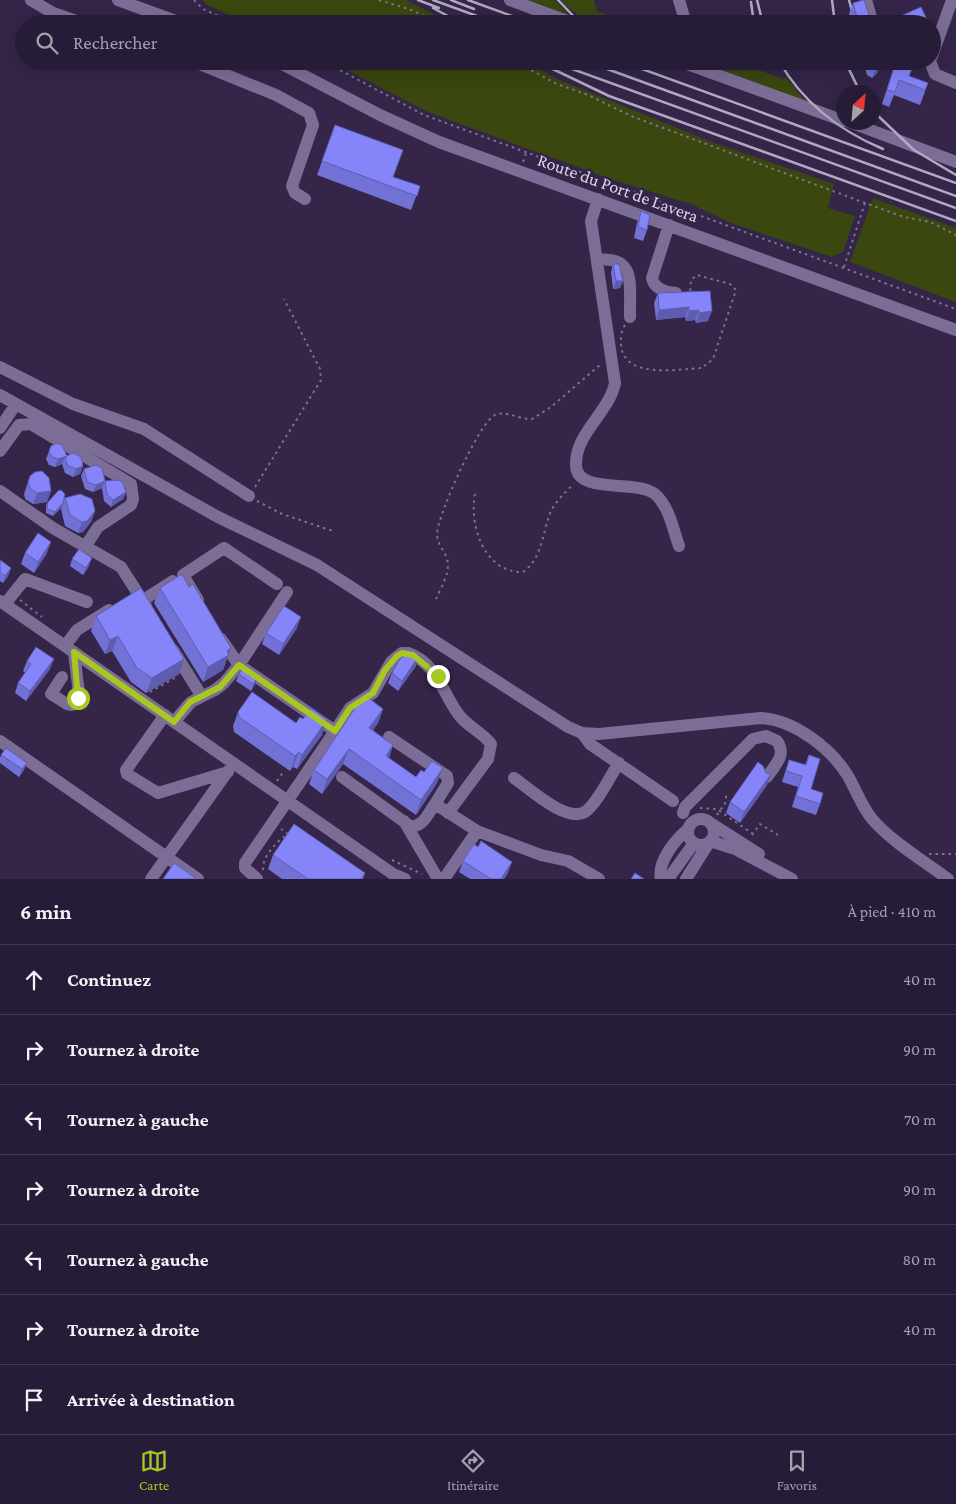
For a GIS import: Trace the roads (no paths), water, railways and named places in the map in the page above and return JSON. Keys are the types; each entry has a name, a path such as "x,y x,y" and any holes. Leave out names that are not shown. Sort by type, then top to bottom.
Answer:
{"street":[{"path":"31,0 59,15"},
{"path":"118,0 159,15"},
{"path":"510,0 551,15"},
{"path":"679,0 683,15"},
{"path":"866,0 870,15"},
{"path":"941,31 952,0"},
{"path":"214,70 276,95 309,113 313,125 292,186 295,193 305,198"},
{"name":"Route du Port de Lavera","path":"293,70 380,115 439,142 956,330"},
{"path":"706,70 836,118"},
{"path":"933,70 935,74 956,83"},
{"path":"869,130 956,162"},
{"path":"598,199 591,221 615,383 610,400 586,435 577,455 576,465 578,473 588,482 644,488 654,493 666,509 679,546"},
{"path":"669,226 652,278 656,286 662,290 676,293"},
{"path":"597,260 614,259 624,265 629,275 630,317"},
{"path":"0,367 74,404 144,429 249,496"},
{"path":"0,395 218,517 316,565 568,727 582,733 598,734 761,718 783,722 805,734 830,754 847,774 873,820 948,879"},
{"path":"0,428 16,404"},
{"path":"0,451 19,425 31,424 131,484 133,499 131,505 98,527 86,546"},
{"path":"0,491 53,528 121,567 132,599 151,614"},
{"path":"62,677 51,694 72,705 79,694 70,649 77,630 132,599 183,575 224,548 282,588 239,665 220,687 201,695 170,718 126,770 127,774 158,793 231,767"},
{"path":"183,575 203,609"},
{"path":"87,602 25,579 3,603 170,718 231,767 289,801 393,874 404,879"},
{"path":"213,626 239,665 335,731"},
{"path":"167,640 201,695"},
{"path":"260,878 245,868 245,863 289,801 350,708 373,693 385,670 397,656 408,653 423,662 438,676 459,716 491,744 488,759 448,813"},
{"path":"582,733 590,744 680,807 707,817 796,879"},
{"path":"680,807 752,739 761,736 777,741 782,750 780,758 767,777"},
{"path":"342,777 410,826 418,825 435,804 448,783 447,776 389,737"},
{"path":"0,741 198,879"},
{"path":"514,778 563,813 577,815 590,807 618,764"},
{"path":"151,879 231,767"},
{"path":"435,804 477,831 541,855 568,861 599,879"},
{"path":"680,807 689,827 689,837 694,843 700,845 710,841 735,849 792,879"},
{"path":"661,879 662,862 695,820 707,817"},
{"path":"686,879 710,841 714,831 707,817"},
{"path":"404,821 438,879"},
{"path":"444,879 477,831"},
{"path":"668,879 694,843"}],"railway":[{"path":"418,0 439,8"},
{"path":"433,0 474,15"},
{"path":"451,0 474,9"},
{"path":"468,0 509,15"},
{"path":"558,0 572,15"},
{"path":"757,0 761,15"},
{"path":"832,0 834,15"},
{"path":"849,0 852,11"},
{"path":"751,2 753,15"},
{"path":"433,8 446,15"},
{"path":"555,70 609,96 956,221"},
{"path":"575,70 956,208"},
{"path":"610,70 956,196"},
{"path":"645,70 956,183"},
{"path":"785,70 799,90 824,114 852,134 883,149"},
{"path":"849,70 857,85"},
{"path":"881,119 914,150 956,175"}]}
